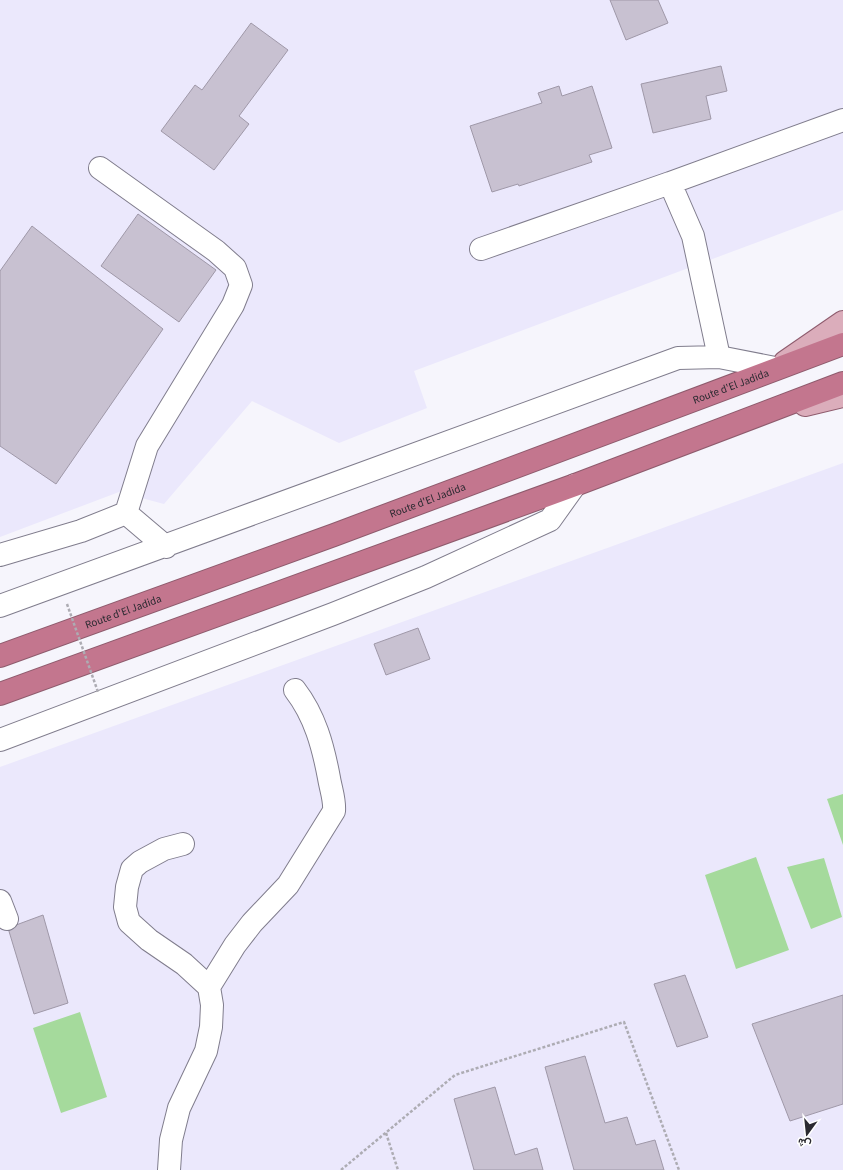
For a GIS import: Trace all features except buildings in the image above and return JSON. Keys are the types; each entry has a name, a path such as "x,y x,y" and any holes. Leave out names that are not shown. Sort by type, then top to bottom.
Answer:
{"highway":[{"path":"775,368 843,344"},
{"name":"Route d'El Jadida","path":"0,656 334,535 775,368"},
{"path":"0,694 575,485 843,383"}],"main road":[{"name":"Route d'El Jadida","path":"775,368 843,322"},
{"path":"758,415 843,396"}],"street":[{"path":"481,249 670,183 843,120"},
{"path":"100,168 216,251 235,268 241,285 233,305 148,446 126,513"},
{"path":"670,183 693,236 718,357"},
{"path":"0,606 678,358 718,357 775,368"},
{"path":"0,740 333,614 426,577 550,520 575,485"},
{"path":"126,513 166,546"},
{"path":"0,555 81,531 126,513"},
{"path":"209,987 239,940 252,923 288,885 334,811 334,802 324,749 307,706 295,690"},
{"path":"169,1170 171,1140 179,1108 206,1051 211,1027 212,1005 209,987 184,964 148,940 129,922 125,908 127,887 132,869 140,862 164,849 183,844"}],"path":[{"path":"67,604 98,692"},
{"path":"341,1170 455,1075 624,1022 679,1170"},
{"path":"386,1133 398,1170"}],"shaded area":[{"path":"0,0 843,0 843,210 414,371 427,408 339,443 252,401 164,504 119,492 0,537"},
{"path":"843,463 843,1170 0,1170 0,767"}],"green space":[{"path":"843,794 843,845 827,799"},
{"path":"756,857 789,950 736,969 705,875"},
{"path":"824,858 842,917 811,929 787,867"},
{"path":"80,1012 107,1097 61,1113 33,1028"}]}
